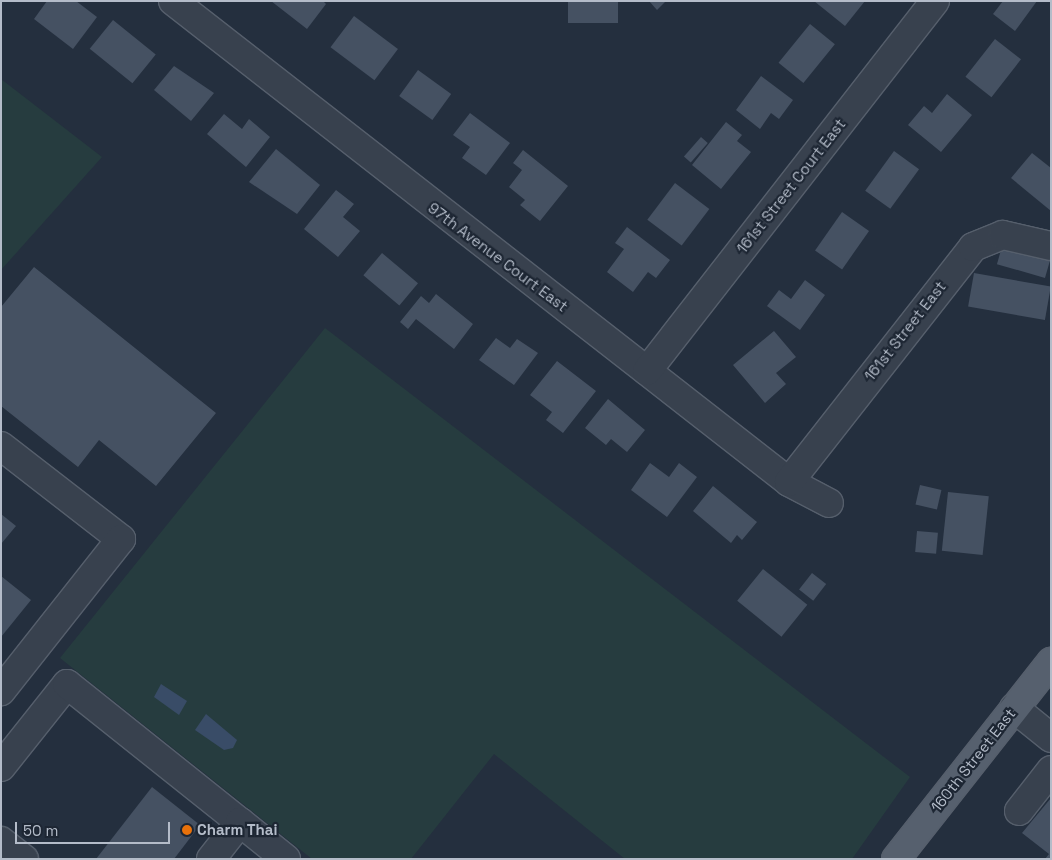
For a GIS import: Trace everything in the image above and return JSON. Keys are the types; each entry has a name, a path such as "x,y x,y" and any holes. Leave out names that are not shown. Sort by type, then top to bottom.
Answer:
{"main road":[{"name":"160th Street East","path":"896,859 1051,662"}],"street":[{"name":"97th Avenue Court East","path":"173,1 789,482 829,503"},
{"name":"161st Street Court East","path":"647,371 935,1"},
{"name":"161st Street East","path":"789,482 973,247 1003,235 1051,246"},
{"path":"1,446 121,539 1,691"},
{"path":"1,767 67,684 286,859"},
{"path":"1014,708 1051,738"},
{"path":"1019,811 1051,770"},
{"path":"210,859 240,822"},
{"path":"1,841 24,859"}],"green space":[{"path":"1,79 102,157 1,270"},
{"path":"325,328 910,777 852,859 625,859 494,754 411,859 312,859 60,658"}],"water":[{"path":"161,684 187,701 179,715 154,697"},
{"path":"206,714 237,740 233,748 224,750 195,730"}],"building":[{"path":"47,1 76,1 97,17 73,49 34,19"},
{"path":"271,1 323,1 326,4 307,29"},
{"path":"568,1 618,1 618,23 568,23"},
{"path":"649,1 666,1 657,10"},
{"path":"814,1 865,1 845,26"},
{"path":"1003,1 1037,1 1015,31 993,14"},
{"path":"354,16 398,49 374,80 331,47"},
{"path":"113,20 156,55 132,83 90,49"},
{"path":"810,24 835,44 803,83 779,63"},
{"path":"995,39 1021,59 991,97 965,77"},
{"path":"174,66 214,93 191,121 154,90"},
{"path":"418,70 451,94 432,120 399,96"},
{"path":"761,76 793,100 779,119 771,113 760,129 736,110"},
{"path":"947,94 972,115 941,152 908,125 924,106 932,113"},
{"path":"470,113 510,143 486,175 462,158 470,147 453,135"},
{"path":"224,114 242,129 249,119 270,137 246,167 207,134"},
{"path":"726,122 742,135 737,141 751,152 721,189 692,165"},
{"path":"701,137 708,143 691,163 684,157"},
{"path":"276,149 320,185 297,214 249,182"},
{"path":"523,150 568,186 540,221 520,205 525,200 509,187 522,170 513,163"},
{"path":"894,151 919,169 890,209 865,191"},
{"path":"1032,153 1051,168 1051,211 1011,178"},
{"path":"675,183 709,209 682,246 647,220"},
{"path":"336,190 354,204 343,217 360,231 338,257 304,229"},
{"path":"842,212 869,231 842,269 815,251"},
{"path":"627,227 670,260 656,278 648,272 633,292 607,272 624,249 615,243"},
{"path":"1003,243 1051,257 1045,278 997,264"},
{"path":"382,253 418,283 399,305 363,275"},
{"path":"34,267 216,413 156,486 99,440 78,467 1,406 1,307"},
{"path":"974,273 1051,287 1045,320 968,306"},
{"path":"805,280 825,295 800,330 767,306 779,290 791,299"},
{"path":"436,294 473,324 454,349 416,319 408,329 400,322 421,296 429,303"},
{"path":"774,331 796,357 776,373 786,384 765,403 733,365"},
{"path":"496,338 510,348 517,339 538,353 514,385 479,360"},
{"path":"557,361 596,391 563,433 546,420 552,412 530,395"},
{"path":"608,399 645,430 627,452 611,439 606,445 585,428"},
{"path":"650,463 669,477 679,463 697,477 667,517 631,490"},
{"path":"920,485 941,490 937,509 916,504"},
{"path":"713,486 757,522 742,540 737,535 731,543 693,511"},
{"path":"948,492 989,496 983,555 942,551"},
{"path":"1,514 16,526 1,544"},
{"path":"917,531 938,533 936,554 915,552"},
{"path":"763,569 807,605 781,637 737,601"},
{"path":"812,573 826,584 813,601 799,590"},
{"path":"1,576 31,600 1,637"},
{"path":"152,787 200,825 174,859 96,859"},
{"path":"1051,798 1051,859 1045,859 1049,854 1022,833"}],"place":[{"name":"Charm Thai","path":"187,830"}]}
